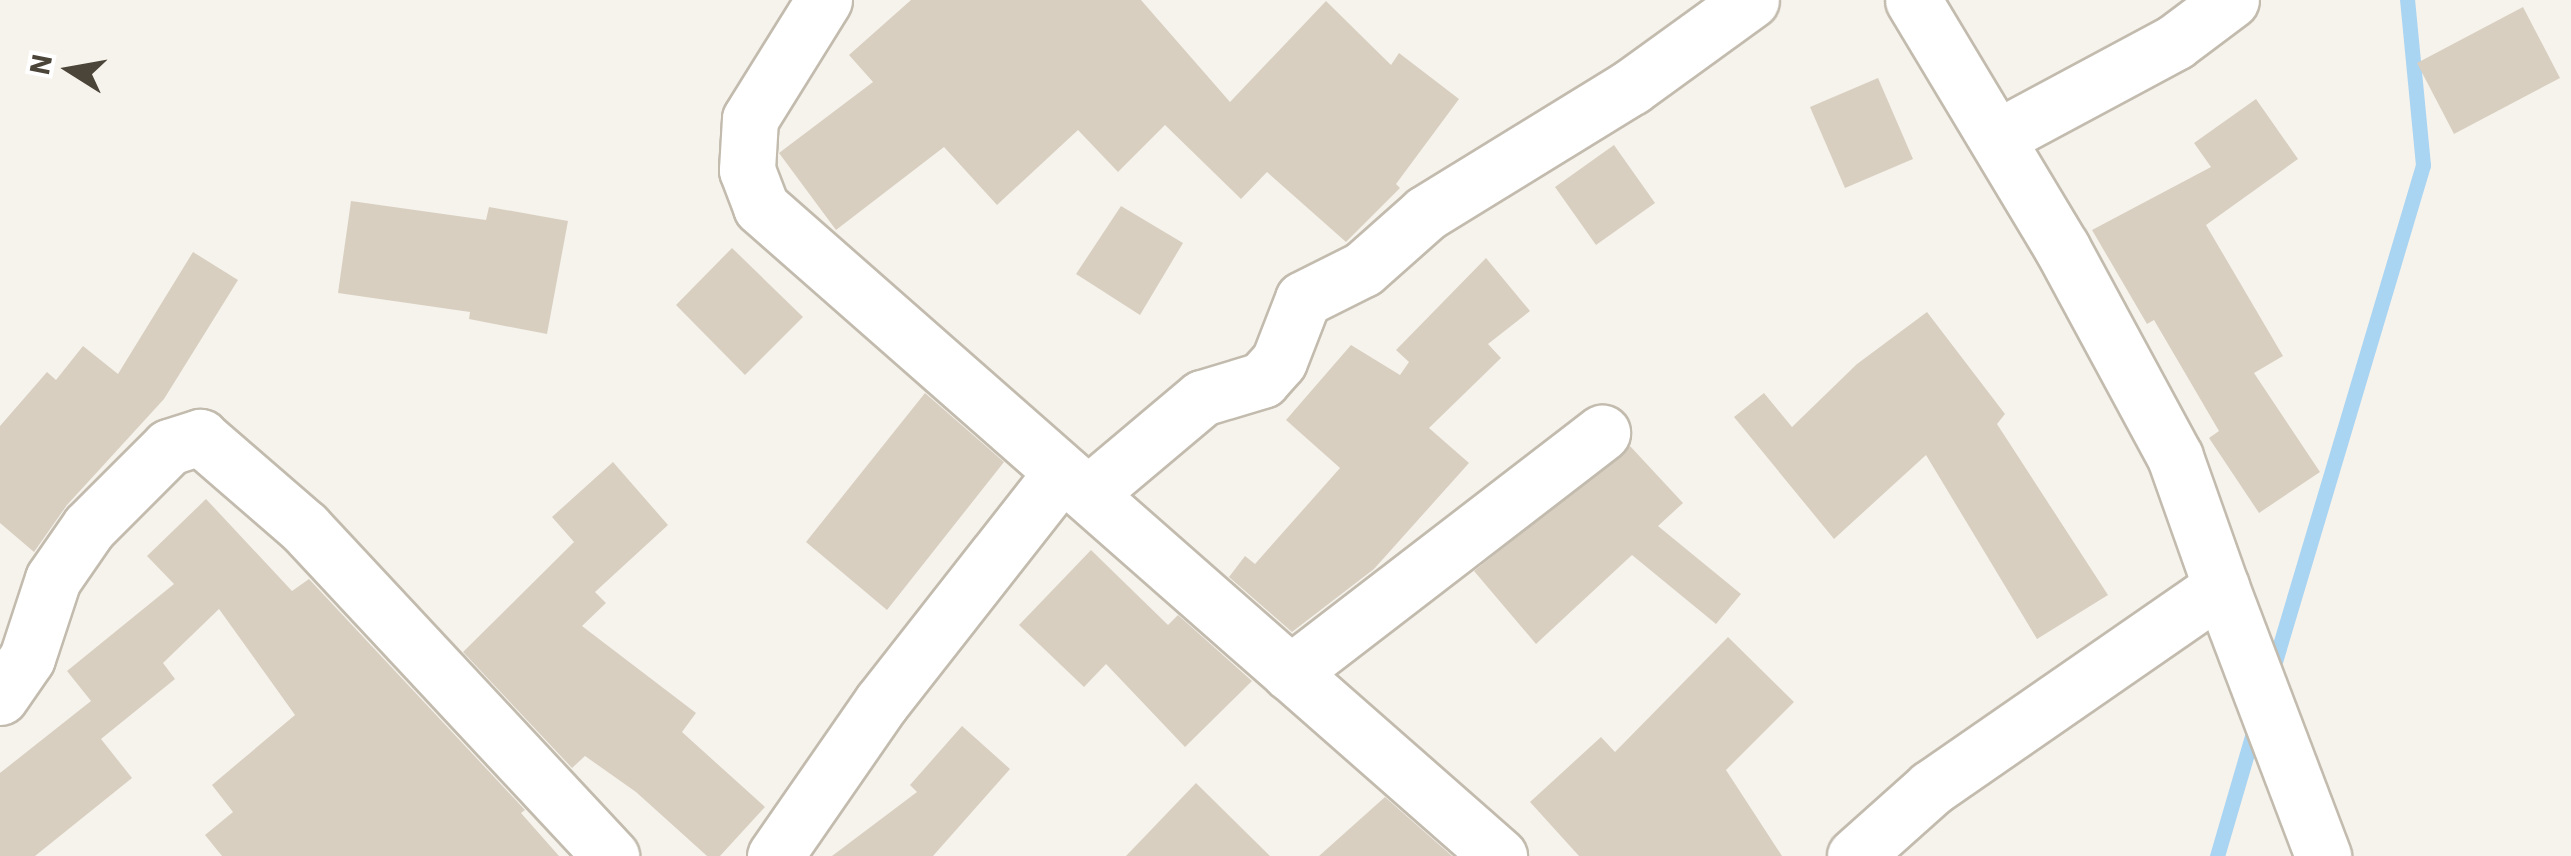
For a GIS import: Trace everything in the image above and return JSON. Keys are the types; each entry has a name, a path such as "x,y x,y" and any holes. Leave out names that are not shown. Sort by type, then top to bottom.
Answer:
{"street":[{"path":"824,0 750,120 748,170 761,207 1498,856"},
{"path":"775,856 881,703 1075,483 1202,398 1262,380 1279,361 1303,298 1363,269 1426,213 1631,86 1752,0"},
{"path":"1913,0 1998,136 2175,456 2323,856"},
{"path":"1998,136 2175,42 2231,0"},
{"path":"1290,673 1602,433"},
{"path":"0,698 28,658 53,579 89,527 169,447 200,436 305,528 612,856"},
{"path":"1855,856 1931,788 2221,587"}],"building":[{"path":"911,0 1141,0 1230,102 1326,1 1391,65 1399,53 1459,99 1396,184 1400,188 1346,242 1267,172 1241,199 1165,125 1118,172 1078,130 997,205 944,147 836,230 779,153 873,82 849,55"},
{"path":"2523,7 2560,78 2454,134 2417,63"},
{"path":"1878,78 1913,159 1845,188 1810,107"},
{"path":"2256,99 2298,159 2206,225 2283,356 2254,373 2320,472 2259,513 2209,438 2219,431 2154,320 2147,324 2092,230 2211,167 2194,143"},
{"path":"1614,145 1655,203 1596,245 1555,187"},
{"path":"351,201 486,220 489,207 568,221 547,334 469,319 470,312 338,293"},
{"path":"1121,206 1183,243 1140,315 1076,274"},
{"path":"732,248 803,317 745,375 676,305"},
{"path":"193,252 238,280 164,399 67,505 34,552 0,523 0,426 47,372 56,380 83,346 118,374"},
{"path":"1486,258 1530,311 1488,344 1501,358 1429,428 1469,463 1374,569 1292,632 1229,577 1245,556 1255,564 1340,468 1286,420 1351,345 1400,375 1409,362 1396,350"},
{"path":"1927,312 2005,414 1997,424 2108,595 2037,639 1926,455 1834,539 1734,417 1764,393 1792,427 1857,364"},
{"path":"925,393 1004,462 887,610 806,542"},
{"path":"1630,446 1683,503 1658,526 1741,594 1716,624 1632,555 1536,644 1474,571"},
{"path":"613,462 668,525 595,592 606,603 582,626 696,713 682,732 765,807 720,856 707,856 636,792 585,756 572,768 463,652 574,542 552,517"},
{"path":"206,499 292,591 309,579 525,810 521,813 559,856 222,856 205,835 233,812 212,785 295,715 219,609 163,663 175,679 101,739 132,778 35,856 0,856 0,773 91,701 67,671 174,584 147,556"},
{"path":"1091,550 1168,625 1178,615 1252,681 1185,747 1106,664 1084,687 1019,625"},
{"path":"1728,637 1794,702 1726,770 1782,856 1579,856 1530,802 1601,737 1615,752"},
{"path":"962,726 1010,769 933,856 832,856 917,792 910,785"},
{"path":"1196,783 1270,856 1126,856"},
{"path":"1385,797 1452,856 1319,856"}],"waterway":[{"path":"2271,675 2423,165 2407,0"},
{"path":"2217,856 2255,726"}]}
